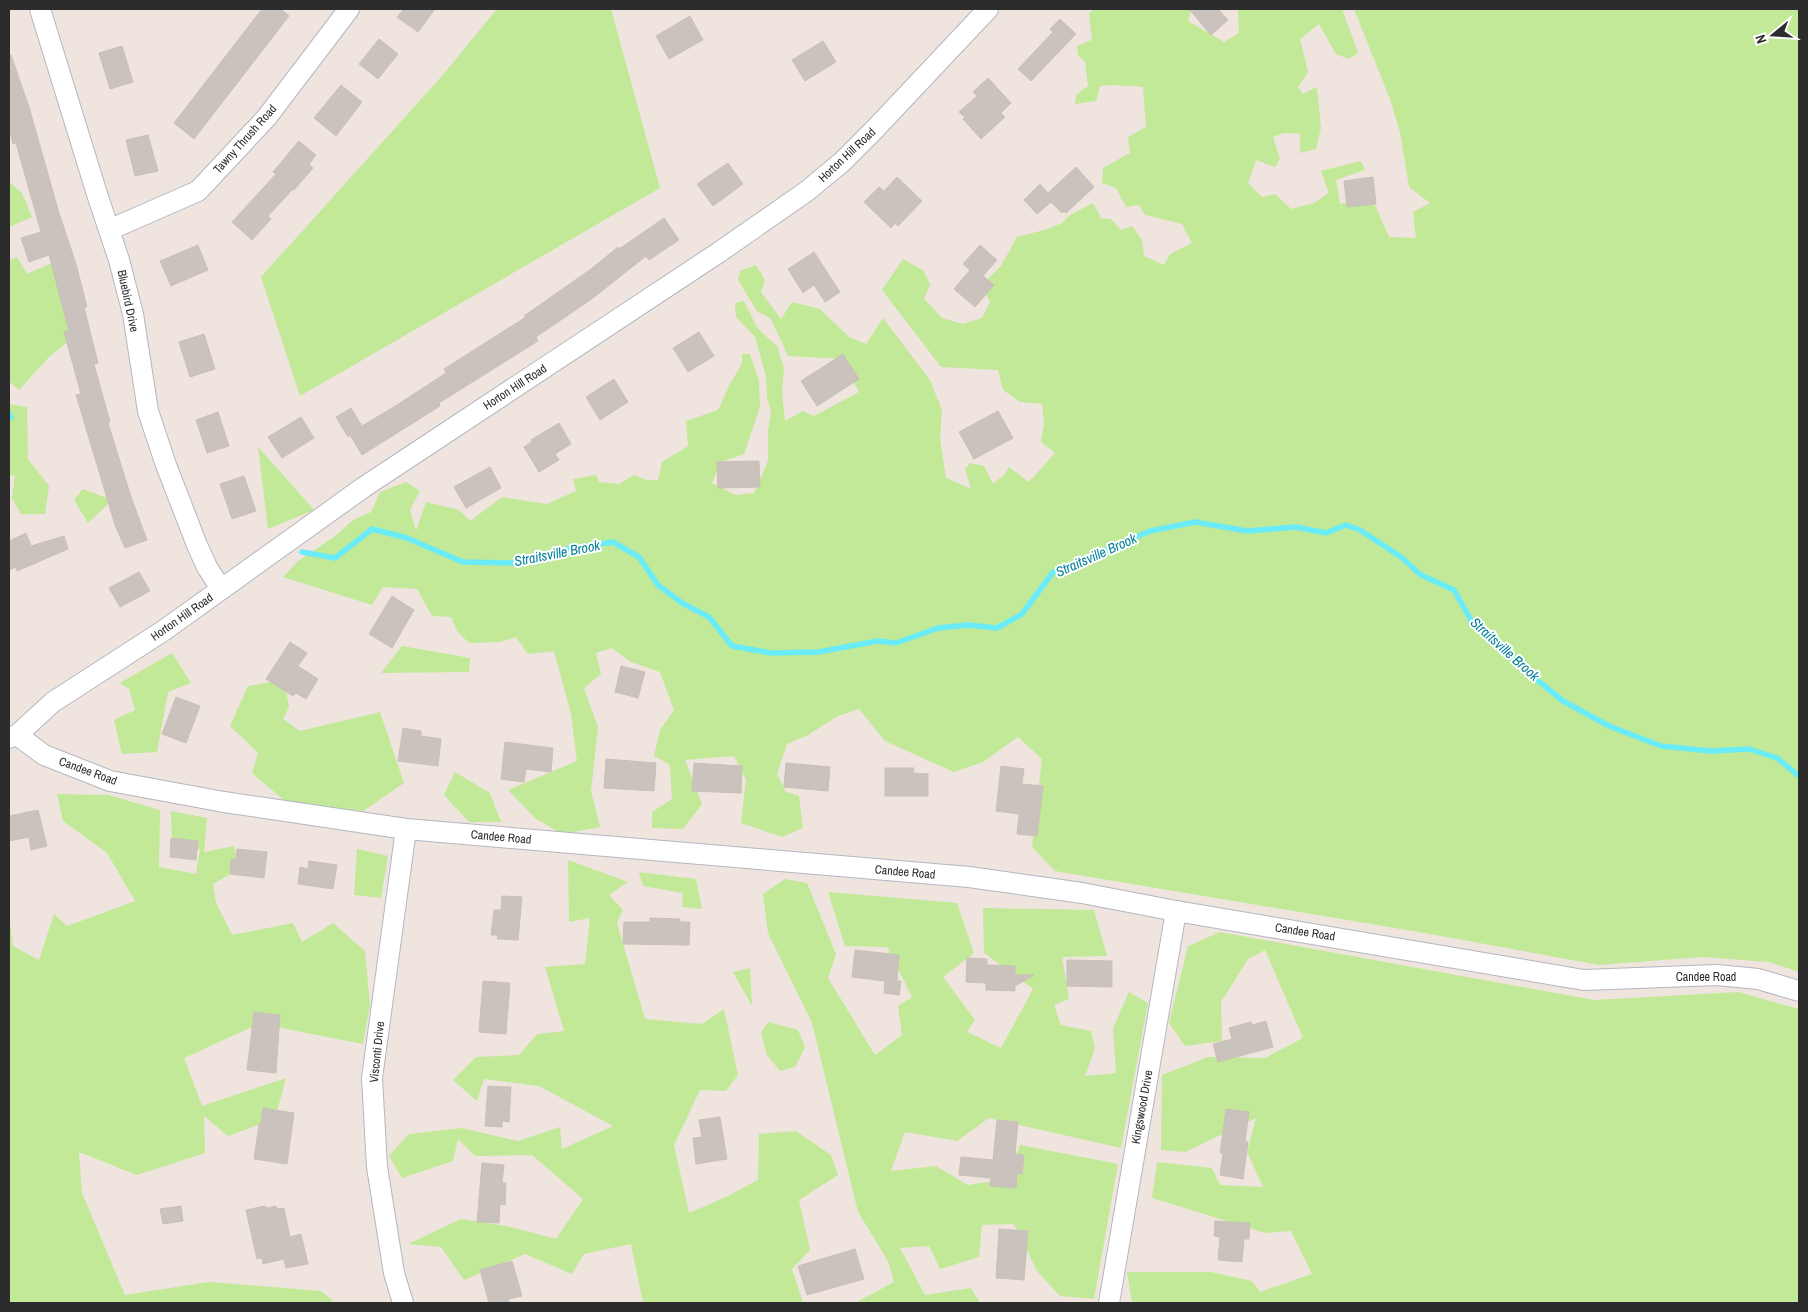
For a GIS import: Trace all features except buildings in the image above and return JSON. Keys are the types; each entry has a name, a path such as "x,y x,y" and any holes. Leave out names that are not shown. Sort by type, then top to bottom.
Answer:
{"street":[{"name":"Bluebird Drive","path":"40,9 120,260 133,314 148,411 166,465 197,545 207,567 221,589"},
{"name":"Tawny Thrush Road","path":"109,230 198,191 267,117 349,9"},
{"name":"Horton Hill Road","path":"13,736 54,702 162,631 364,487 718,253 807,191 842,162 875,129 988,9"},
{"name":"Candee Road","path":"13,736 44,755 110,781 224,802 406,829 969,877 1082,893 1176,911 1584,980 1716,975 1758,979 1799,991"},
{"name":"Visconti Drive","path":"403,1303 394,1273 376,1167 372,1078 406,829"},
{"name":"Kingswood Drive","path":"1109,1303 1176,911"}],"green space":[{"path":"497,9 611,9 660,188 300,396 261,277 442,76"},
{"path":"1093,9 1191,9 1188,21 1224,42 1239,33 1237,9 1342,9 1358,53 1349,59 1336,54 1319,24 1300,39 1308,72 1298,87 1303,94 1317,87 1321,128 1316,149 1300,153 1300,134 1284,133 1273,137 1280,159 1275,167 1256,160 1248,183 1262,197 1275,194 1291,209 1314,203 1329,193 1321,171 1361,161 1365,170 1336,180 1340,204 1371,196 1389,237 1416,238 1413,212 1430,203 1409,187 1400,132 1390,99 1354,9 1799,9 1799,972 1769,962 1702,957 1599,965 1430,934 1055,871 1032,847 1042,759 1018,737 983,762 954,772 885,741 859,709 838,716 808,735 787,744 777,774 786,792 799,796 803,828 782,837 741,823 746,780 734,756 685,760 702,804 683,829 652,828 652,812 672,799 670,765 654,756 660,730 674,710 660,672 631,662 612,648 596,653 601,674 584,688 598,727 591,791 600,827 562,834 535,818 508,790 577,761 571,714 554,651 528,654 516,637 500,642 469,643 457,631 451,617 432,616 417,589 383,587 372,605 283,577 298,561 334,537 353,520 371,512 380,492 406,482 420,491 410,510 416,531 426,502 459,510 470,521 502,497 547,504 576,491 573,479 596,475 599,482 619,484 634,475 647,480 658,480 662,462 688,446 686,421 718,410 742,363 742,354 750,354 759,381 760,407 744,454 721,462 712,483 735,495 754,493 768,461 768,432 771,411 767,398 766,376 755,337 736,317 735,303 744,301 758,329 777,346 784,368 782,391 785,421 803,411 814,416 859,392 842,359 788,356 771,319 757,311 738,280 740,271 756,265 765,280 761,292 781,319 792,302 820,309 849,337 866,344 883,318 930,380 942,410 940,438 946,478 971,489 965,469 970,463 984,466 993,484 1005,474 1009,467 1029,482 1055,453 1041,442 1044,424 1042,404 1020,402 1003,390 998,370 941,367 882,290 903,259 924,271 930,285 924,299 942,318 963,324 982,318 990,302 982,285 1001,266 1017,237 1048,229 1062,223 1070,215 1093,203 1101,218 1111,219 1121,230 1132,226 1142,240 1144,256 1164,265 1170,254 1192,243 1182,224 1145,215 1139,205 1126,207 1116,188 1102,183 1103,168 1130,153 1128,137 1146,127 1143,87 1100,86 1096,101 1075,104 1076,95 1088,86 1085,62 1078,55 1077,46 1092,40 1089,14"},
{"path":"9,182 22,193 32,217 9,227"},
{"path":"17,257 27,274 61,259 72,338 49,357 19,390 9,381 9,260"},
{"path":"9,404 27,407 28,459 49,486 45,514 21,514 12,498 15,475 9,476"},
{"path":"258,447 314,510 268,529"},
{"path":"83,489 112,500 88,523 74,500"},
{"path":"402,646 470,658 469,672 381,673"},
{"path":"172,653 191,683 168,692 157,752 122,754 114,720 135,710 129,689 120,683"},
{"path":"284,680 289,707 283,719 300,731 380,712 404,783 363,811 286,802 252,773 258,753 230,726 248,686"},
{"path":"455,772 490,793 501,822 469,822 444,795"},
{"path":"57,794 108,795 160,810 159,867 196,874 200,849 172,847 171,811 207,818 204,852 234,846 239,869 213,884 216,903 232,935 293,923 302,942 333,923 365,951 370,1005 363,1044 286,1029 263,1022 184,1058 202,1106 286,1078 275,1119 228,1136 204,1116 205,1153 137,1175 79,1152 82,1193 125,1295 209,1282 321,1291 333,1301 329,1303 9,1303 9,915 13,946 39,960 54,914 67,926 135,901 107,853 63,821"},
{"path":"357,849 388,856 381,898 354,895"},
{"path":"568,860 628,882 609,895 623,910 617,923 645,1019 702,1024 724,1009 738,1075 726,1091 700,1090 674,1145 689,1213 726,1197 758,1180 759,1134 796,1131 831,1155 838,1175 799,1200 810,1250 792,1269 803,1303 643,1303 631,1244 584,1254 572,1274 525,1254 464,1280 441,1247 408,1244 461,1219 511,1227 556,1239 583,1199 532,1155 475,1156 458,1139 453,1161 402,1178 389,1156 409,1134 462,1128 518,1141 560,1127 562,1149 613,1126 539,1086 484,1079 477,1101 453,1080 476,1057 519,1055 537,1034 564,1031 545,967 585,964 590,918 569,922"},
{"path":"639,872 696,879 702,909 682,907 683,893 643,886"},
{"path":"785,879 807,883 836,954 828,978 875,1055 902,1035 898,1006 912,997 887,947 845,946 828,892 957,903 974,953 943,977 975,1020 967,1032 1001,1048 1033,989 984,953 983,908 1094,910 1107,956 1062,957 1069,999 1054,1005 1061,1025 1091,1031 1095,1048 1085,1076 1116,1073 1113,1028 1129,992 1148,1003 1121,1148 989,1118 957,1141 905,1132 891,1171 936,1166 968,1185 1009,1179 1020,1145 1118,1164 1094,1299 1060,1296 1037,1271 1014,1224 982,1225 979,1257 940,1269 929,1246 900,1248 925,1295 971,1288 980,1303 855,1303 894,1282 888,1261 858,1212 812,1023 768,933 763,894"},
{"path":"1220,932 1594,1000 1738,992 1799,1009 1799,1303 1132,1303 1127,1272 1211,1272 1252,1281 1260,1292 1312,1274 1291,1231 1265,1233 1152,1198 1157,1162 1212,1168 1220,1185 1263,1187 1247,1152 1256,1118 1185,1152 1161,1150 1162,1075 1208,1057 1265,1058 1303,1038 1265,950 1248,959 1221,1002 1222,1041 1185,1046 1169,1023 1188,946"},
{"path":"750,968 752,1006 733,972"},
{"path":"768,1022 798,1030 805,1047 795,1067 780,1071 767,1055 761,1033"}],"waterway":[{"name":"Straitsville Brook","path":"302,552 335,558 372,529 407,538 463,562 516,563 567,549 613,542 639,557 658,585 682,603 709,617 732,646 771,653 818,652 878,641 896,643 938,628 967,625 997,628 1022,614 1053,572 1150,531 1195,522 1247,531 1296,527 1326,533 1346,525 1360,530 1401,557 1421,575 1454,590 1472,622 1519,665 1563,701 1609,726 1661,746 1711,751 1749,749 1777,758 1799,776"}]}
